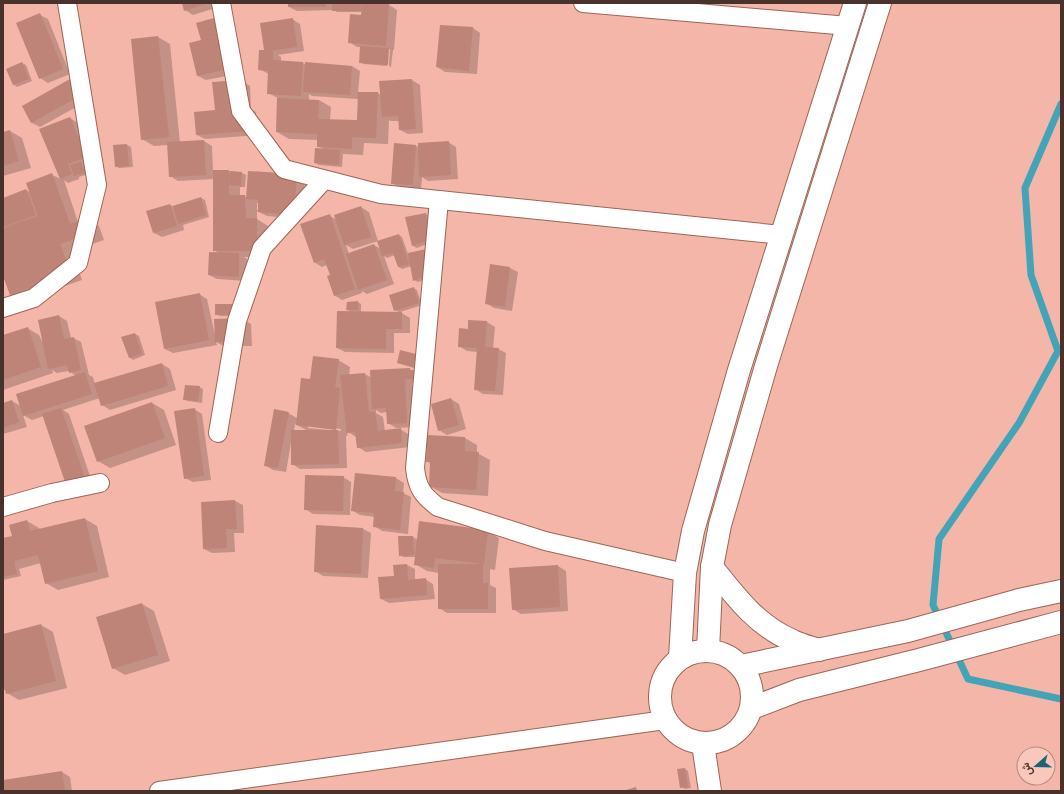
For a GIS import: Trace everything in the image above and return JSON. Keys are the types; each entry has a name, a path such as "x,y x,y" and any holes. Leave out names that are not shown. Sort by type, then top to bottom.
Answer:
{"main road":[{"path":"680,658 685,573 695,523 739,370 855,3"},
{"path":"708,650 712,567 720,525 766,366 880,3"},
{"path":"712,567 741,604 766,626 793,641 820,650"},
{"path":"741,666 908,631 1019,600 1061,591"},
{"path":"752,708 799,690 1061,622"},
{"path":"708,650 720,652 732,658 741,666 748,676 752,686 753,697 752,708 746,723 734,735 720,742 703,744 688,740 675,732 665,720 661,707 660,693 663,680 670,668 680,658 694,652 708,650"},
{"path":"703,744 710,791"}],"street":[{"path":"3,308 34,298 78,263 97,185 67,3"},
{"path":"221,3 241,111 284,169 381,194 782,235"},
{"path":"583,3 848,26"},
{"path":"218,433 236,321 262,248 324,180"},
{"path":"438,200 415,468 416,479 421,490 428,500 438,506 545,541 685,573"},
{"path":"3,506 52,493 100,483"},
{"path":"159,791 665,720"}],"building":[{"path":"182,3 208,3 184,11"},
{"path":"288,3 326,3 326,7 288,7"},
{"path":"332,3 361,3 361,11 332,11"},
{"path":"362,3 389,4 386,46 348,43 350,14 361,15"},
{"path":"40,13 63,69 39,79 16,23"},
{"path":"221,16 227,33 207,39 230,34 234,53 221,56 224,70 197,76 189,43 201,40 196,23"},
{"path":"293,18 297,47 269,51 273,51 273,60 303,62 301,96 267,94 268,71 258,70 259,50 264,50 260,23"},
{"path":"440,25 473,27 469,71 436,67"},
{"path":"158,36 169,137 141,140 131,39"},
{"path":"360,46 389,48 388,65 359,63"},
{"path":"22,62 29,79 13,85 6,69"},
{"path":"305,62 352,66 350,95 303,92"},
{"path":"70,79 80,96 31,123 22,106"},
{"path":"412,79 416,129 399,130 398,116 382,117 379,81"},
{"path":"242,80 251,131 196,135 194,112 215,110 212,82"},
{"path":"358,92 378,92 376,138 352,137 352,149 317,147 317,134 276,132 277,98 319,100 318,119 357,120"},
{"path":"70,117 87,157 68,164 72,174 60,179 39,129"},
{"path":"10,130 19,161 3,166 3,132"},
{"path":"204,140 206,175 169,177 167,142"},
{"path":"449,141 451,175 419,177 418,143"},
{"path":"394,143 416,145 413,185 391,184"},
{"path":"127,144 129,166 115,167 113,145"},
{"path":"315,148 340,150 339,165 314,163"},
{"path":"81,162 85,172 74,176 70,165"},
{"path":"213,170 229,170 229,195 245,195 246,218 257,218 257,251 213,251"},
{"path":"230,171 242,172 241,186 229,185"},
{"path":"248,171 297,174 294,215 258,212 258,200 246,199"},
{"path":"52,173 70,224 87,218 92,233 60,244 71,274 10,295 3,276 3,228 38,216 26,183"},
{"path":"26,189 36,215 4,227 3,198"},
{"path":"201,197 206,215 178,224 173,206"},
{"path":"170,204 177,226 153,233 146,211"},
{"path":"361,206 371,237 344,245 334,215"},
{"path":"426,213 429,240 412,246 405,217"},
{"path":"330,214 355,289 334,296 327,276 330,275 324,259 314,263 300,224"},
{"path":"399,234 409,264 398,267 393,253 382,256 377,241"},
{"path":"374,244 387,280 358,290 346,254"},
{"path":"426,249 427,276 413,281 408,253"},
{"path":"209,252 239,253 239,277 208,275"},
{"path":"490,264 510,267 505,307 485,304"},
{"path":"414,287 419,303 394,311 389,295"},
{"path":"200,293 209,340 164,349 155,302"},
{"path":"358,301 358,310 346,310 347,302"},
{"path":"215,304 233,304 233,314 215,315"},
{"path":"337,311 402,312 402,329 386,329 386,349 336,348"},
{"path":"59,315 64,339 74,337 81,370 69,373 67,365 48,369 38,320"},
{"path":"244,318 244,342 215,342 214,319"},
{"path":"468,320 487,321 485,347 499,348 495,391 474,390 477,348 458,347 459,328 468,329"},
{"path":"28,327 41,367 3,380 3,335"},
{"path":"135,333 142,354 129,358 121,337"},
{"path":"400,350 416,354 413,367 397,363"},
{"path":"313,356 339,359 335,387 340,388 336,430 296,425 301,378 310,379"},
{"path":"162,363 168,386 101,406 94,383"},
{"path":"410,368 410,370 420,370 420,379 405,379 407,423 387,424 386,408 372,409 370,370"},
{"path":"85,372 92,394 23,416 16,394"},
{"path":"365,373 369,412 375,412 378,431 401,428 402,443 357,448 355,432 347,433 340,375"},
{"path":"185,385 200,386 198,401 183,400"},
{"path":"451,398 459,425 438,431 431,404"},
{"path":"12,400 19,422 3,428 3,403"},
{"path":"152,402 165,438 97,462 84,426"},
{"path":"61,408 86,481 67,488 42,414"},
{"path":"195,408 204,476 184,479 174,411"},
{"path":"274,409 289,412 278,468 264,466"},
{"path":"291,430 338,430 339,464 291,465"},
{"path":"427,435 465,437 465,451 479,452 476,490 429,487 430,462 426,462"},
{"path":"355,473 396,477 395,491 404,492 400,530 373,527 374,513 351,511"},
{"path":"305,475 344,476 343,511 304,510"},
{"path":"235,500 237,529 226,529 227,548 203,549 201,502"},
{"path":"85,518 98,571 45,584 38,555 14,561 17,574 3,577 3,538 12,536 9,525 27,520 30,531"},
{"path":"419,521 488,530 484,564 435,558 434,568 414,565"},
{"path":"316,525 363,528 361,574 314,572"},
{"path":"398,536 413,536 414,555 399,556"},
{"path":"407,564 408,580 426,578 427,595 380,599 378,577 394,576 393,565"},
{"path":"438,564 483,564 483,583 488,583 488,609 438,609"},
{"path":"558,565 560,607 512,610 509,568"},
{"path":"142,603 158,655 112,669 96,617"},
{"path":"41,624 56,681 6,694 3,681 3,634"},
{"path":"685,768 688,787 680,788 677,769"},
{"path":"62,771 65,791 3,791 3,780"},
{"path":"636,787 637,791 623,791"}],"waterway":[{"path":"1061,104 1025,188 1031,275 1058,351 1019,423 939,539 933,605 968,679 1061,699"}]}
